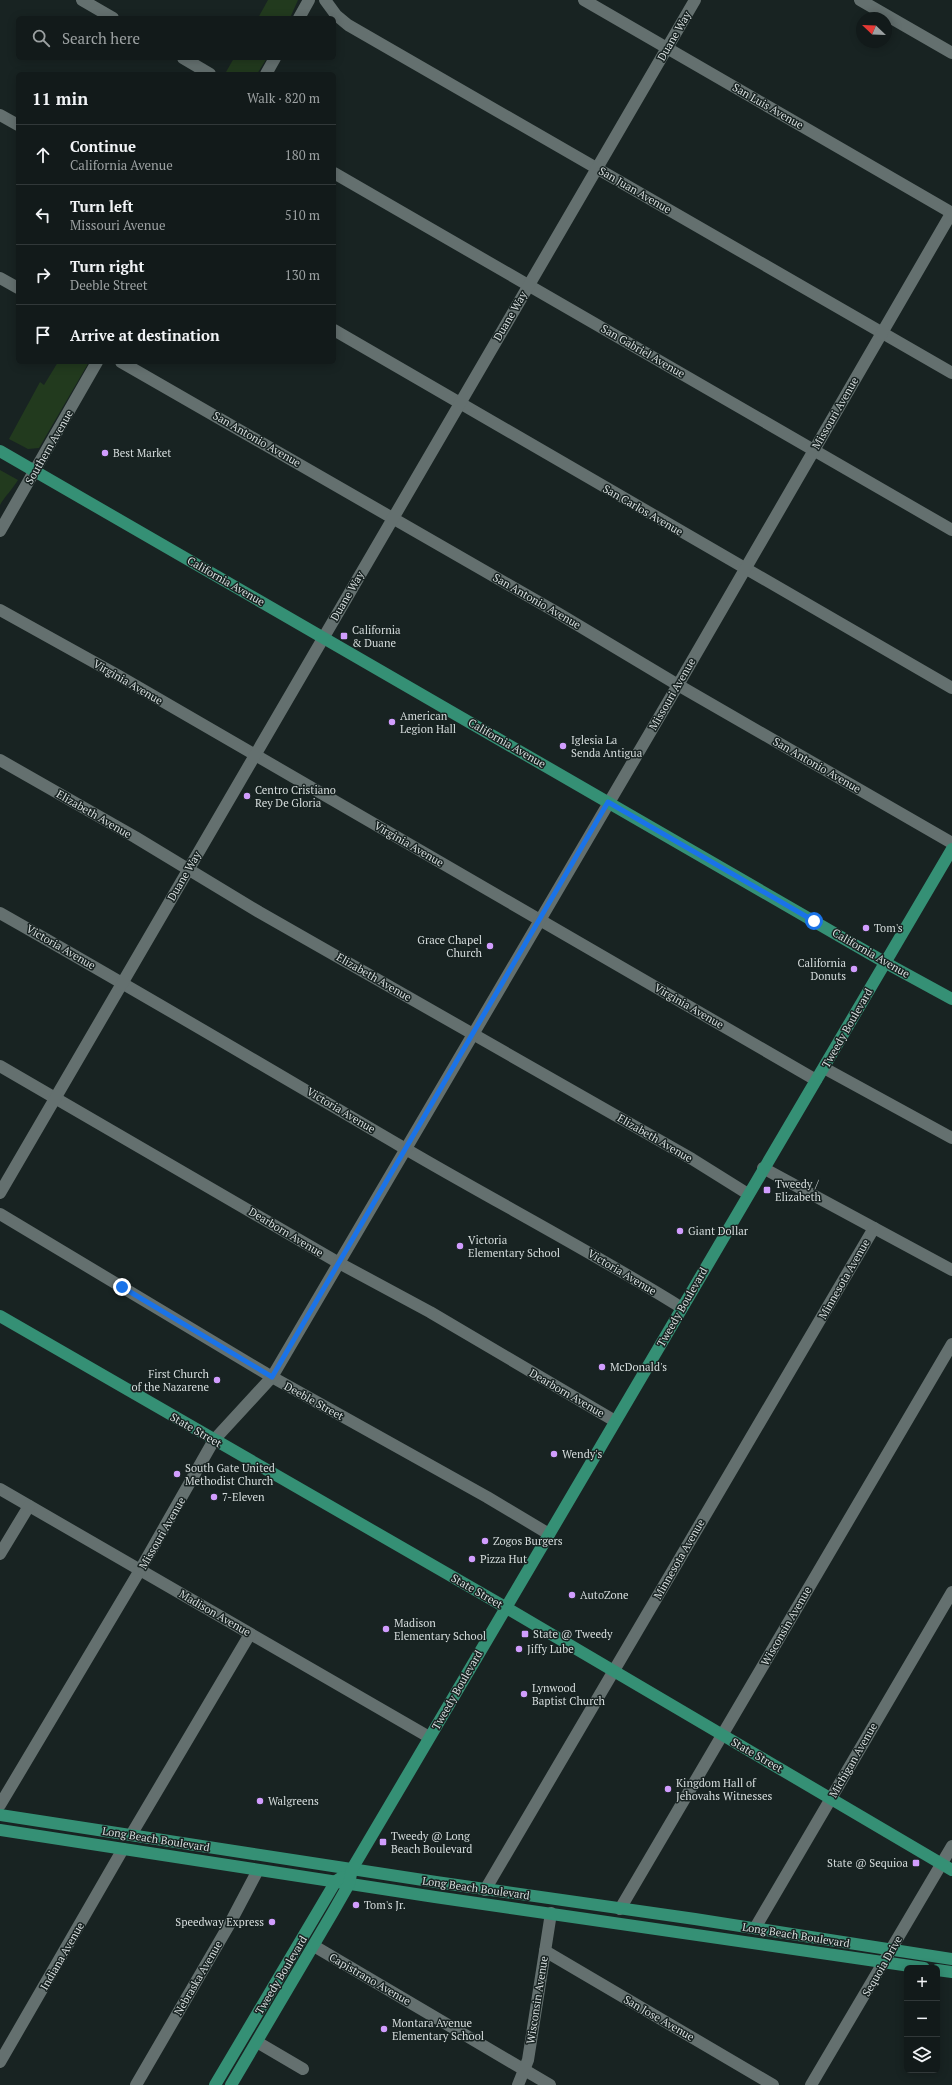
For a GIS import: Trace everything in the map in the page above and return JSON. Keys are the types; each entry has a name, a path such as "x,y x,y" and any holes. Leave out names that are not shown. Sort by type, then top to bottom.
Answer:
{"main road":[{"name":"California Avenue","path":"0,450 886,963 952,999"},
{"name":"Tweedy Boulevard","path":"231,2085 314,1946 349,1884 352,1869 429,1737 952,849"},
{"name":"State Street","path":"0,1316 505,1607 947,1867"},
{"name":"Long Beach Boulevard","path":"0,1814 485,1890 755,1928 952,1959"},
{"name":"Long Beach Boulevard","path":"0,1830 349,1884 723,1937 824,1955 884,1961 907,1965"},
{"name":"Tweedy Boulevard","path":"215,2085 336,1881 352,1869"},
{"path":"572,1916 580,1910 613,1915 620,1909"},
{"path":"940,1970 952,1972"}],"street":[{"path":"82,0 110,16"},
{"path":"299,16 309,0"},
{"name":"San Juan Avenue","path":"325,0 336,15 348,24 952,373"},
{"name":"San Luis Avenue","path":"584,0 952,213"},
{"name":"Duane Way","path":"0,1193 695,0"},
{"path":"860,0 952,52"},
{"path":"186,60 207,72"},
{"path":"267,72 274,60"},
{"path":"0,115 16,124"},
{"name":"San Gabriel Avenue","path":"336,174 952,530"},
{"name":"Missouri Avenue","path":"0,1805 140,1570 214,1440 272,1377 678,685 952,213"},
{"path":"0,278 16,287"},
{"name":"San Carlos Avenue","path":"336,331 744,569 952,688"},
{"name":"Southern Avenue","path":"0,531 97,364"},
{"name":"San Antonio Avenue","path":"124,364 573,621 678,685 952,843"},
{"name":"Virginia Avenue","path":"0,610 255,755 816,1080"},
{"name":"Elizabeth Avenue","path":"0,760 136,838 188,870 685,1155 748,1194"},
{"name":"Victoria Avenue","path":"0,913 122,982 405,1149 545,1227 682,1308"},
{"name":"Dearborn Avenue","path":"0,1066 338,1263 418,1306 615,1421"},
{"path":"824,1068 952,1138"},
{"path":"763,1168 952,1270"},
{"name":"Deeble Street","path":"0,1214 272,1377 486,1497 548,1534"},
{"name":"Minnesota Avenue","path":"485,1890 874,1228"},
{"name":"Wisconsin Avenue","path":"620,1909 952,1344"},
{"name":"Madison Avenue","path":"0,1489 429,1737"},
{"path":"0,1554 29,1506"},
{"name":"Michigan Avenue","path":"755,1928 952,1592"},
{"path":"131,1835 250,1634"},
{"name":"Sequoia Drive","path":"811,2085 884,1961 947,1867 952,1846"},
{"name":"Indiana Avenue","path":"0,2062 123,1849"},
{"name":"Nebraska Avenue","path":"136,2085 229,1925 258,1870"},
{"name":"Wisconsin Avenue","path":"518,2085 528,2060 551,1913"},
{"name":"Capistrano Avenue","path":"314,1946 550,2085"},
{"name":"San Jose Avenue","path":"545,1951 773,2085"},
{"path":"257,2042 304,2069"}],"green space":[{"path":"268,0 298,0 291,16 259,16"},
{"path":"233,60 266,60 258,72 226,72"},
{"path":"57,364 88,364 39,448 28,449 9,439 40,382 44,385"},
{"path":"0,470 18,480 0,505"}],"place":[{"name":"Best Market","path":"105,453"},
{"name":"California & Duane","path":"344,636"},
{"name":"American Legion Hall","path":"392,722"},
{"name":"Iglesia La Senda Antigua","path":"563,746"},
{"name":"Centro Cristiano Rey De Gloria","path":"247,796"},
{"name":"Tom's","path":"866,928"},
{"name":"Grace Chapel Church","path":"490,946"},
{"name":"California Donuts","path":"854,969"},
{"name":"Tweedy / Elizabeth","path":"767,1190"},
{"name":"Giant Dollar","path":"680,1231"},
{"name":"Victoria Elementary School","path":"460,1246"},
{"name":"McDonald's","path":"602,1367"},
{"name":"First Church of the Nazarene","path":"217,1380"},
{"name":"Wendy's","path":"554,1454"},
{"name":"South Gate United Methodist Church","path":"177,1474"},
{"name":"7-Eleven","path":"214,1497"},
{"name":"Zogos Burgers","path":"485,1541"},
{"name":"Pizza Hut","path":"472,1559"},
{"name":"AutoZone","path":"572,1595"},
{"name":"Madison Elementary School","path":"386,1629"},
{"name":"State @ Tweedy","path":"525,1634"},
{"name":"Jiffy Lube","path":"519,1649"},
{"name":"Lynwood Baptist Church","path":"524,1694"},
{"name":"Kingdom Hall of Jehovahs Witnesses","path":"668,1789"},
{"name":"Walgreens","path":"260,1801"},
{"name":"Tweedy @ Long Beach Boulevard","path":"383,1842"},
{"name":"State @ Sequioa","path":"916,1863"},
{"name":"Tom's Jr.","path":"356,1905"},
{"name":"Speedway Express","path":"272,1922"},
{"name":"Montara Avenue Elementary School","path":"384,2029"}],"route":[{"path":"122,1287 272,1377 608,802 814,921"}]}
